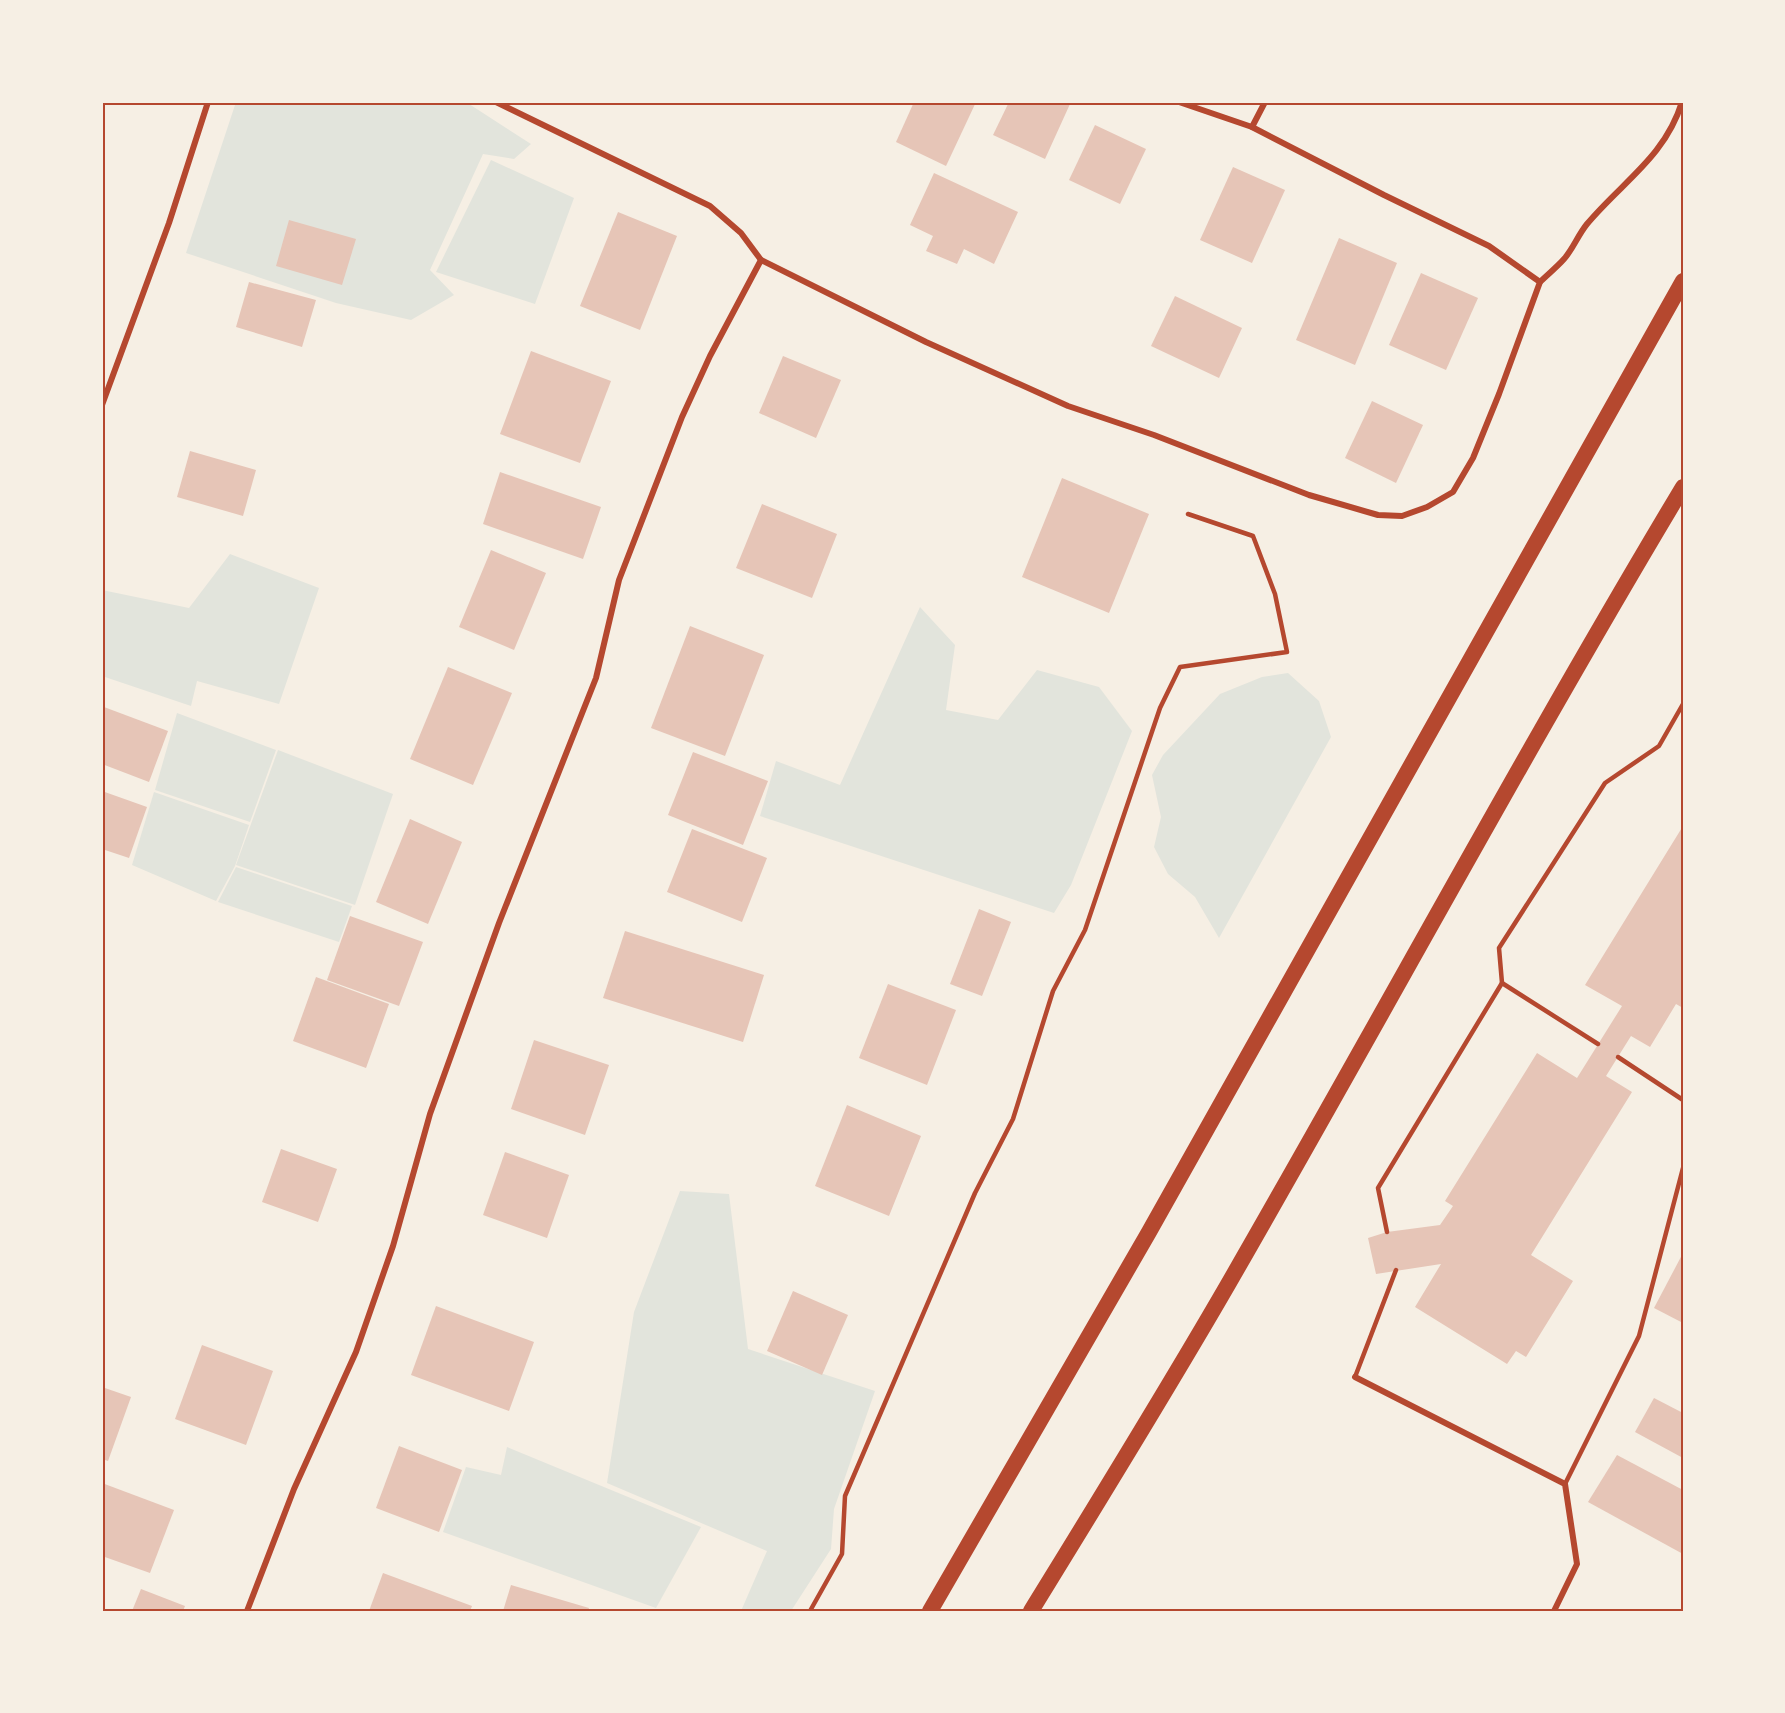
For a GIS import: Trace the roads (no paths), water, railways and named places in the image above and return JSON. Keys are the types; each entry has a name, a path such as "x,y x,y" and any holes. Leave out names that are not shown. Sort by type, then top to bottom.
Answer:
{"highway":[{"path":"1671,302 1683,265"},
{"path":"930,1611 1149,1232 1683,281"},
{"path":"1031,1611 1147,1423 1231,1280 1462,868 1683,487"}],"street":[{"path":"102,405 169,223 208,102"},
{"path":"496,102 710,206 741,233 761,260 926,342 1068,406 1154,435 1309,495 1378,515 1402,516 1426,507 1453,492 1473,458 1500,394 1540,282 1564,259 1585,226 1653,156 1670,133 1682,102"},
{"path":"1179,102 1252,127 1490,246 1540,282"},
{"path":"1252,127 1265,102"},
{"path":"247,1611 294,1490 356,1352 393,1246 429,1114 499,923 596,678 619,580 682,417 710,356 761,260"},
{"path":"1355,1377 1565,1484 1577,1564 1554,1611"}],"lane":[{"path":"810,1611 842,1554 845,1496 975,1193 1013,1119 1053,991 1085,930 1160,708 1180,667 1287,652 1275,594 1253,536 1188,514"},
{"path":"1387,1232 1378,1188 1502,983 1499,948 1605,783 1659,746 1683,704"},
{"path":"1502,983 1598,1044"},
{"path":"1618,1057 1683,1100"},
{"path":"1565,1484 1639,1336 1683,1168"},
{"path":"1355,1377 1396,1270"}]}
